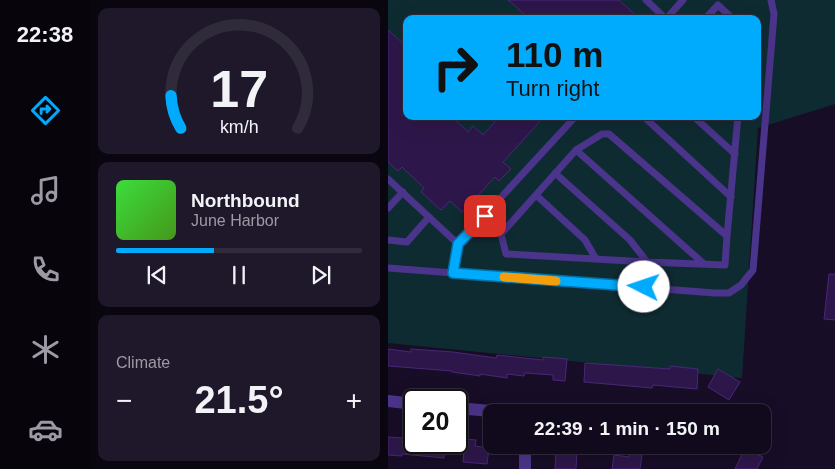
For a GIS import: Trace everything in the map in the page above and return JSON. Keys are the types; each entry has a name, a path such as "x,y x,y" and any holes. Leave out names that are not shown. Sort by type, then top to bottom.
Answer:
{"street":[{"path":"388,401 403,403"},
{"path":"468,409 483,410"},
{"path":"525,454 525,469"}],"lane":[{"path":"670,15 684,0"},
{"path":"388,268 715,293 728,293 742,285 753,270 774,14 770,0"},
{"path":"648,1 662,15"},
{"path":"709,15 718,5 729,15"},
{"path":"453,273 458,244 572,120"},
{"path":"647,120 731,197"},
{"path":"698,120 735,154"},
{"path":"727,236 609,134 602,134 576,150 501,234 506,254 725,265 738,120"},
{"path":"576,150 704,264"},
{"path":"555,173 630,240 647,262 644,287"},
{"path":"388,179 458,244"},
{"path":"388,208 403,192"},
{"path":"536,195 585,240 596,259"},
{"path":"388,240 407,242 429,217"}],"green space":[{"path":"388,0 835,0 835,104 758,128 742,378 388,343"}],"building":[{"path":"508,0 619,0 636,15 525,15"},
{"path":"388,30 403,43 403,120 455,120 468,132 473,126 483,135 496,120 541,120 503,162 511,169 499,181 495,177 462,212 450,201 441,210 421,192 424,188 402,167 398,171 388,162"},
{"path":"829,274 836,274 836,320 824,319"},
{"path":"388,349 411,352 411,349 453,352 496,358 497,355 543,360 543,357 567,359 565,381 553,380 553,375 525,373 524,376 507,374 507,378 388,366"},
{"path":"585,363 670,369 670,366 698,369 697,389 653,385 652,388 584,382"},
{"path":"718,369 740,382 729,400 708,387"},
{"path":"388,437 403,438 403,454 444,454 444,458 402,454 402,456 388,455"},
{"path":"468,439 476,440 475,446 483,447 483,454 488,454 487,464 463,462 464,454 468,454"},
{"path":"556,454 577,454 576,469 555,469"},
{"path":"630,454 642,455 640,469 612,469 614,455 629,457"},
{"path":"742,454 757,454 763,457 757,469 735,469"}],"slow traffic":[{"path":"504,277 556,281"}],"route":[{"path":"485,216 458,244 453,273 644,287"}]}
